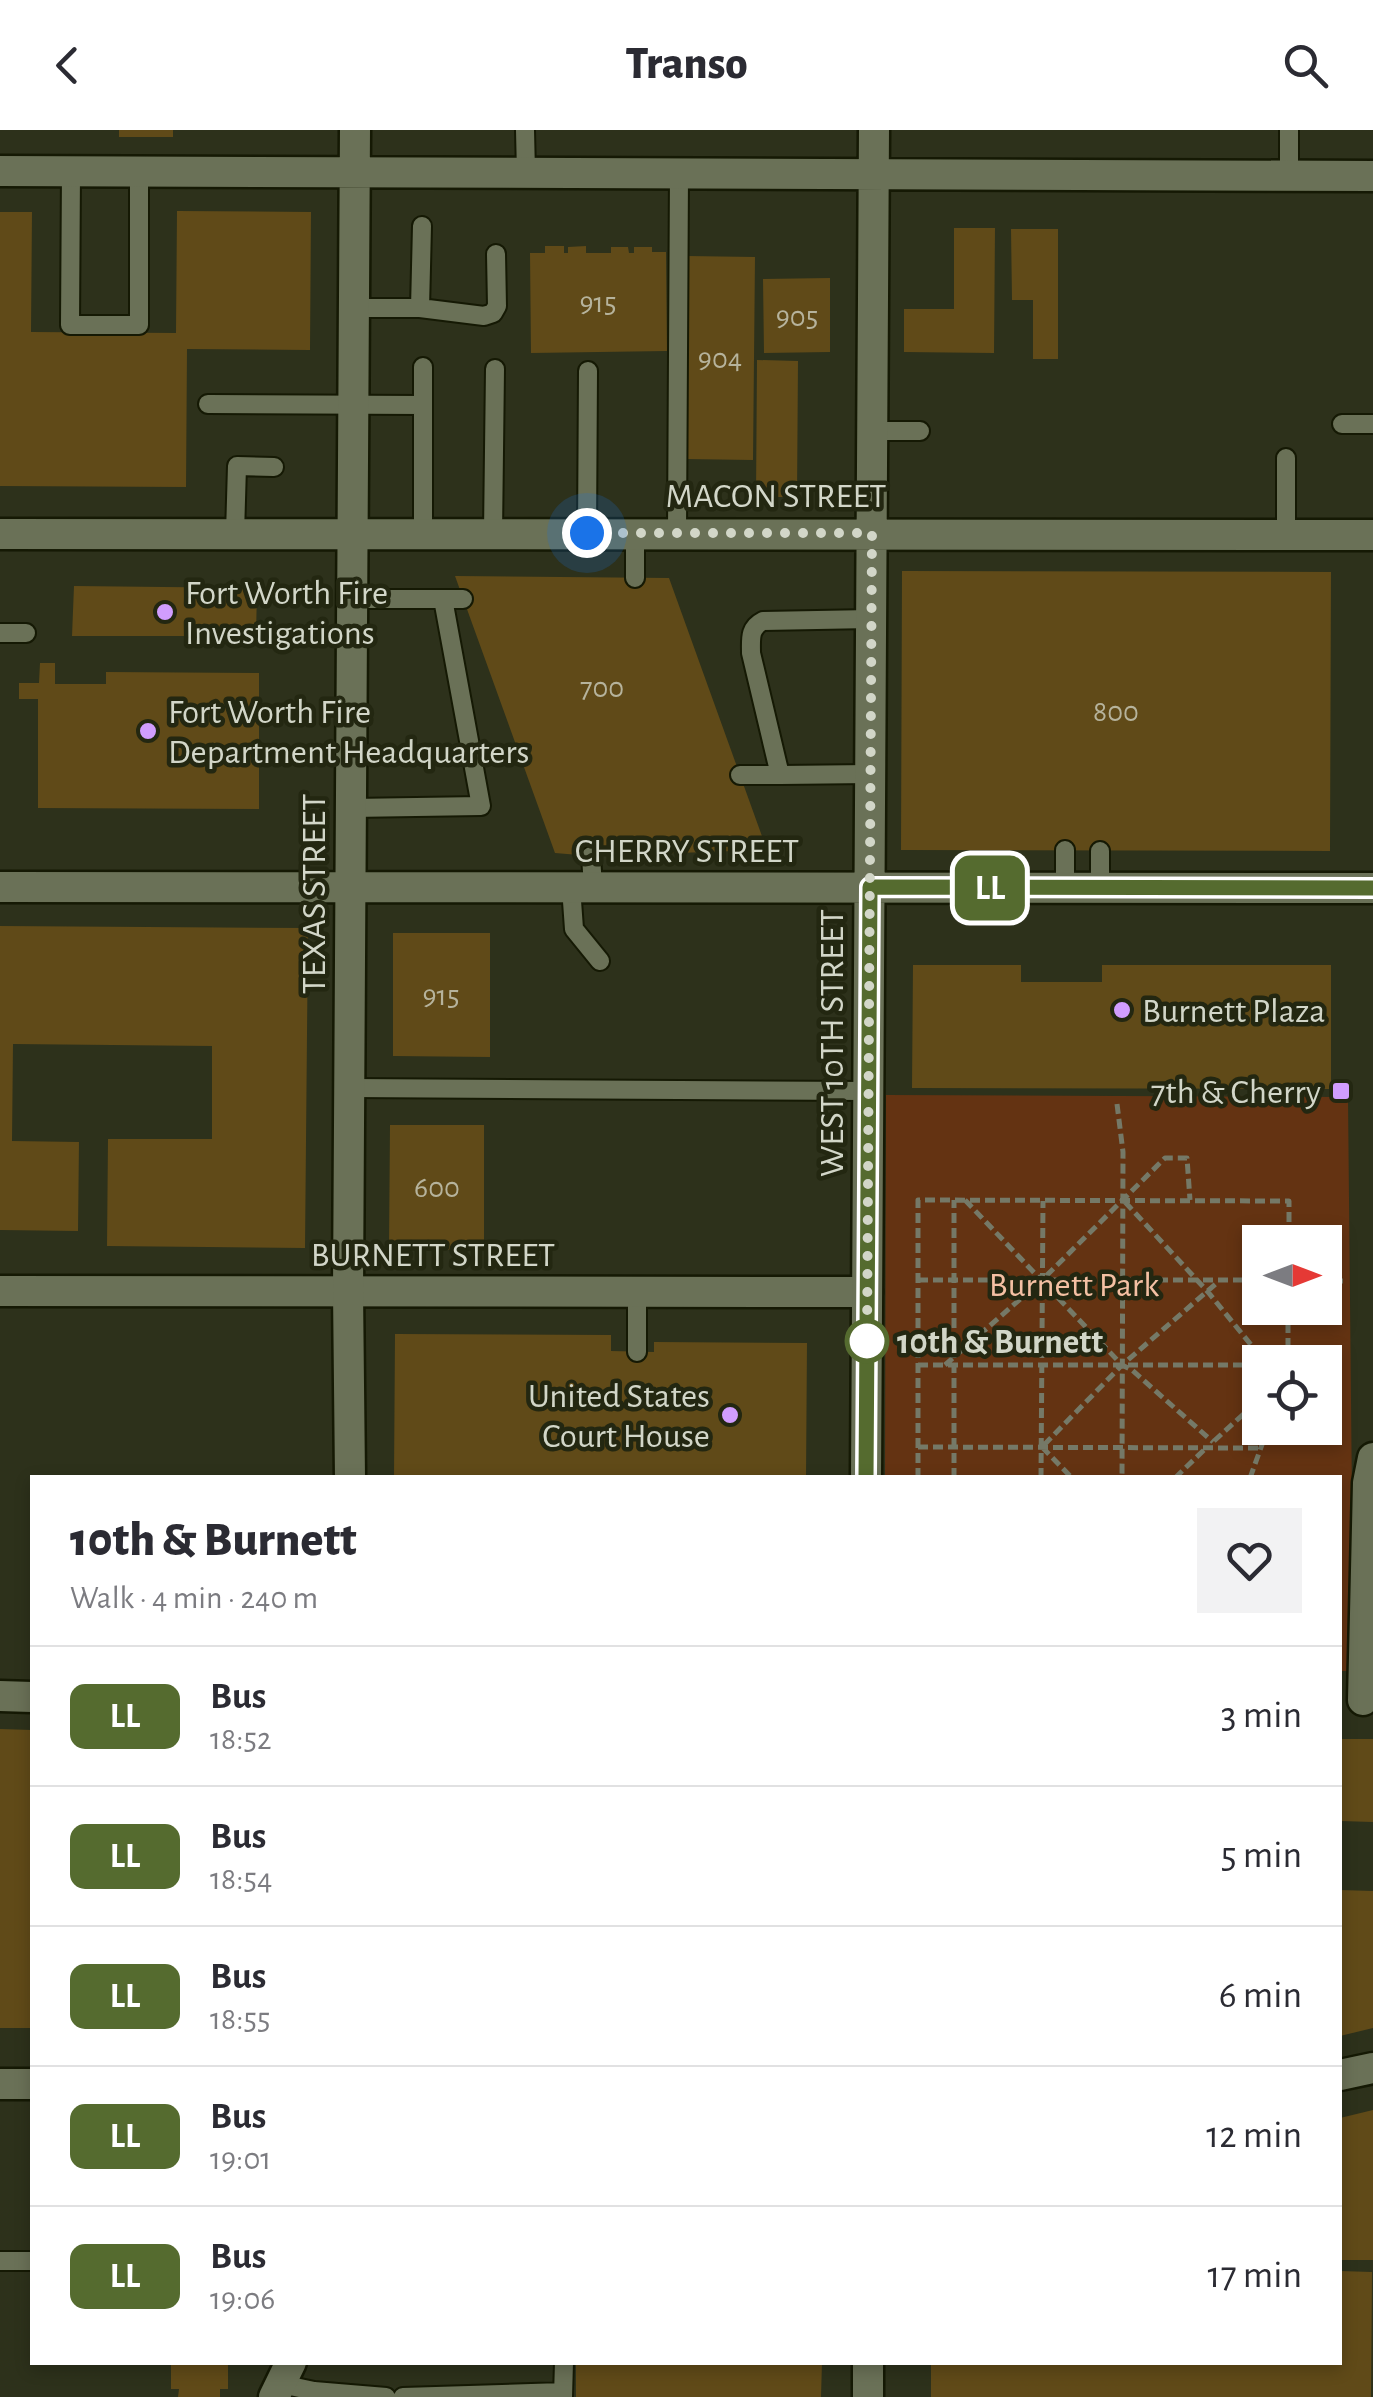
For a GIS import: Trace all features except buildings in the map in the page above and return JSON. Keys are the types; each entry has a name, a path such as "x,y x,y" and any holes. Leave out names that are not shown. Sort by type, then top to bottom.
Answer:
{"street":[{"name":"TEXAS STREET","path":"350,1475 355,130"},
{"name":"WEST 10TH STREET","path":"866,1475 874,130"},
{"path":"0,172 1373,176"},
{"name":"MACON STREET","path":"0,534 1373,534"},
{"name":"CHERRY STREET","path":"0,887 1373,888"},
{"name":"BURNETT STREET","path":"0,1291 867,1292"},
{"path":"1359,1700 1368,1483 1373,1458"},
{"path":"0,1696 30,1697"},
{"path":"1342,2076 1373,2068"},
{"path":"0,2084 30,2084"},
{"path":"868,2365 868,2397"}],"lane":[{"path":"526,130 526,173"},
{"path":"1289,176 1290,130"},
{"path":"71,172 70,326 139,325 138,172"},
{"path":"678,533 680,174"},
{"path":"420,308 422,226"},
{"path":"354,308 420,308 484,316 493,313 496,254"},
{"path":"422,367 423,533"},
{"path":"493,533 494,368"},
{"path":"587,533 588,371"},
{"path":"208,404 422,405"},
{"path":"1342,424 1373,424"},
{"path":"872,431 920,432"},
{"path":"1286,458 1286,534"},
{"path":"235,534 236,466 274,466"},
{"path":"635,533 636,578"},
{"path":"352,599 463,599"},
{"path":"351,808 480,806 443,599"},
{"path":"780,775 752,653 751,633 763,621 872,619"},
{"path":"0,634 26,633"},
{"path":"740,775 870,774"},
{"path":"1065,850 1065,888"},
{"path":"1100,851 1100,888"},
{"path":"591,856 574,930 600,961"},
{"path":"350,1088 868,1091"},
{"path":"637,1352 638,1292"},
{"path":"0,2261 30,2261"},
{"path":"404,2397 563,2394 564,2365"},
{"path":"282,2381 314,2391 386,2397"}],"path":[{"path":"1117,1104 1123,1152 1122,1475"},
{"path":"918,1364 954,1361 1165,1158 1187,1158 1190,1200"},
{"path":"918,1475 918,1200 1289,1201 1288,1225"},
{"path":"954,1200 954,1475"},
{"path":"965,1200 1122,1365 1213,1442"},
{"path":"1041,1475 1043,1200"},
{"path":"1123,1200 1208,1292 1248,1345"},
{"path":"918,1280 1242,1280"},
{"path":"1042,1447 1122,1365 1220,1280"},
{"path":"954,1361 1042,1365 1242,1364"},
{"path":"1178,1475 1242,1415"},
{"path":"1251,1475 1261,1445"},
{"path":"918,1447 1260,1448"},
{"path":"1042,1447 1069,1475"}],"green space":[{"name":"Burnett Park","path":"886,1095 1348,1097 1352,1498 1349,1671 1342,1671 1342,1475 885,1475"}],"bus line":[{"name":"LL","path":"866,1475 870,887 1373,888"}],"place":[{"name":"Fort Worth Fire Investigations","path":"165,612"},
{"name":"Fort Worth Fire Department Headquarters","path":"148,731"},
{"name":"Burnett Plaza","path":"1122,1010"},
{"name":"7th & Cherry","path":"1341,1091"},
{"name":"10th & Burnett","path":"867,1341"},
{"name":"United States Court House","path":"730,1415"}],"route":[{"path":"587,533 872,533 867,1341"}]}
